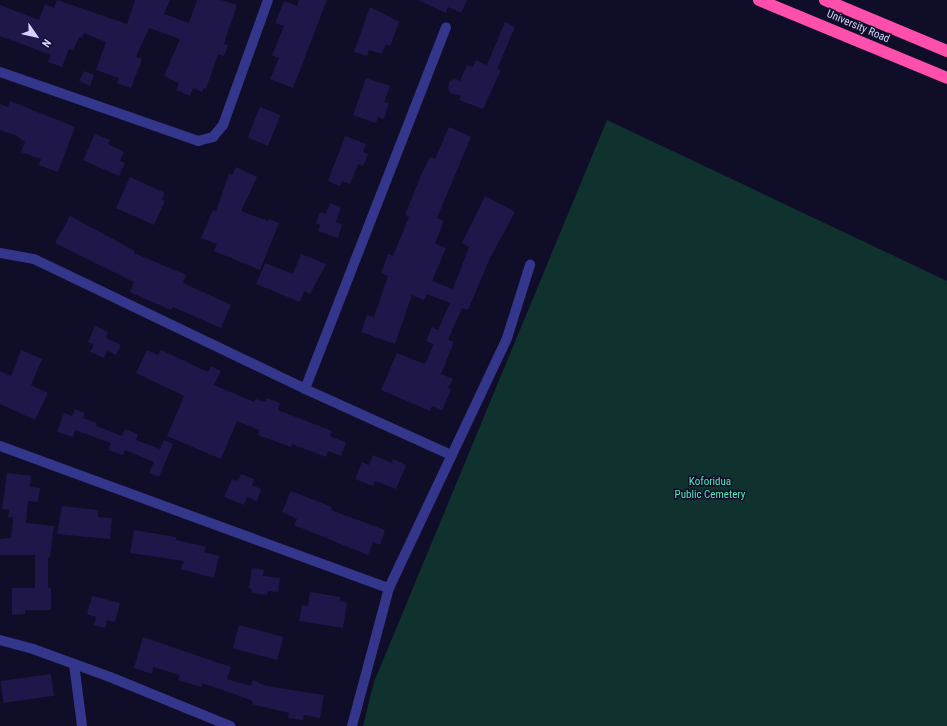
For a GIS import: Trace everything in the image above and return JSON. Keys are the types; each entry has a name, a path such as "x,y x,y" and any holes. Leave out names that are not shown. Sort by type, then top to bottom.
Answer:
{"highway":[{"name":"University Road","path":"759,0 947,78"},
{"name":"University Road","path":"825,0 947,51"}],"street":[{"path":"0,72 198,141 213,137 224,125 268,0"},
{"path":"305,390 446,27"},
{"path":"0,253 34,259 305,390 450,455"},
{"path":"352,726 389,588 450,455 507,338 530,265"},
{"path":"0,446 389,588"},
{"path":"0,640 74,664 230,726"},
{"path":"74,664 82,726"}],"green space":[{"name":"Koforidua Public Cemetery","path":"607,120 947,281 947,726 363,726 374,682"}],"building":[{"path":"57,0 127,24 135,0 170,0 164,14 189,23 197,0 221,0 237,5 224,44 228,45 224,56 218,54 206,89 204,88 202,92 193,88 190,96 176,90 179,83 164,76 180,39 149,28 136,57 142,59 131,88 117,83 119,78 96,70 106,42 84,33 82,38 79,37 73,50 69,49 62,67 48,62 51,55 0,36 0,5 39,20 45,4 54,8"},
{"path":"299,0 327,0 293,88 270,79 279,58 272,55 284,26 275,23 284,1 297,6"},
{"path":"418,0 467,0 461,13 448,7 446,13"},
{"path":"370,7 399,22 390,46 386,44 382,54 369,50 367,56 354,52"},
{"path":"505,22 515,27 497,69 501,70 483,109 459,100 461,96 450,93 448,88 449,82 455,79 460,81 467,65 473,67 476,60 487,65"},
{"path":"84,71 94,75 90,86 79,81"},
{"path":"366,78 390,86 384,102 389,103 384,119 378,117 376,123 353,115"},
{"path":"10,101 75,127 58,172 39,165 41,159 21,152 25,142 17,136 0,130 0,104 8,107"},
{"path":"260,107 280,115 268,146 248,138"},
{"path":"449,127 471,137 437,218 444,221 435,243 446,248 432,281 453,289 469,247 462,243 485,196 515,212 490,258 468,310 462,308 448,340 454,342 441,374 453,379 448,388 451,390 442,410 432,406 430,411 381,390 397,353 425,364 434,344 426,341 432,327 438,330 450,303 427,294 424,300 412,295 395,344 361,332 367,315 374,317 388,276 381,273 388,254 393,256 409,217 405,215 421,175 430,157 435,159"},
{"path":"95,134 110,140 108,144 124,152 120,161 125,163 119,176 83,160"},
{"path":"345,136 366,144 363,152 368,154 363,166 358,164 350,184 342,181 340,186 328,181"},
{"path":"236,167 257,177 241,211 268,221 269,219 279,223 260,270 214,251 217,244 201,238 213,210 216,211 229,174 232,175"},
{"path":"130,177 165,193 162,200 165,201 154,225 116,208"},
{"path":"330,203 341,207 336,222 342,225 338,238 318,231 320,225 316,223 320,212 326,214"},
{"path":"70,216 135,251 134,253 186,275 183,283 231,305 221,328 173,307 171,310 130,292 134,282 55,243"},
{"path":"301,254 326,264 310,294 304,291 300,302 256,284 265,263 293,274"},
{"path":"95,326 108,332 106,338 121,345 116,355 107,351 104,358 90,352 94,345 88,342"},
{"path":"21,350 42,359 31,385 48,393 35,420 0,404 0,371 11,376"},
{"path":"147,350 158,355 161,350 208,372 211,366 221,371 214,385 254,402 256,399 265,402 267,398 280,403 278,410 332,431 330,436 346,443 341,456 328,451 326,457 292,444 291,447 258,435 260,430 237,421 221,459 167,436 184,396 136,373"},
{"path":"75,409 85,413 83,418 97,423 96,426 122,436 125,429 138,434 136,440 160,449 164,440 173,444 159,477 149,473 154,462 125,450 123,455 108,450 111,443 75,430 73,437 57,432 64,413 72,416"},
{"path":"373,455 392,463 393,459 406,465 396,489 375,481 373,486 355,479 362,462 369,465"},
{"path":"7,473 31,476 30,487 40,488 38,502 28,501 26,523 54,526 50,557 48,557 48,588 51,588 51,610 25,610 25,614 12,615 12,588 35,588 35,555 0,555 0,539 11,538 13,518 8,517 9,510 2,509"},
{"path":"241,474 254,479 252,485 261,489 257,501 247,497 244,505 224,497 232,479 238,481"},
{"path":"291,491 332,507 331,510 385,530 380,545 373,542 368,555 294,525 297,519 282,512"},
{"path":"62,506 98,510 98,517 112,518 110,539 57,534"},
{"path":"134,530 176,537 176,540 206,547 204,552 219,556 214,578 181,569 184,561 130,553"},
{"path":"252,568 264,570 263,576 280,578 278,592 268,591 267,595 252,593 252,589 249,588"},
{"path":"310,592 340,597 340,601 347,603 343,628 299,621 302,605 308,606"},
{"path":"92,596 120,603 115,622 107,620 105,628 94,625 96,617 87,614"},
{"path":"239,625 283,637 277,660 233,648"},
{"path":"143,637 231,667 227,679 251,686 253,680 266,686 324,695 320,718 304,715 303,720 288,718 289,713 252,704 253,701 237,695 202,683 201,687 178,680 180,675 153,667 152,674 134,668"},
{"path":"51,674 54,696 4,703 0,681"}]}
